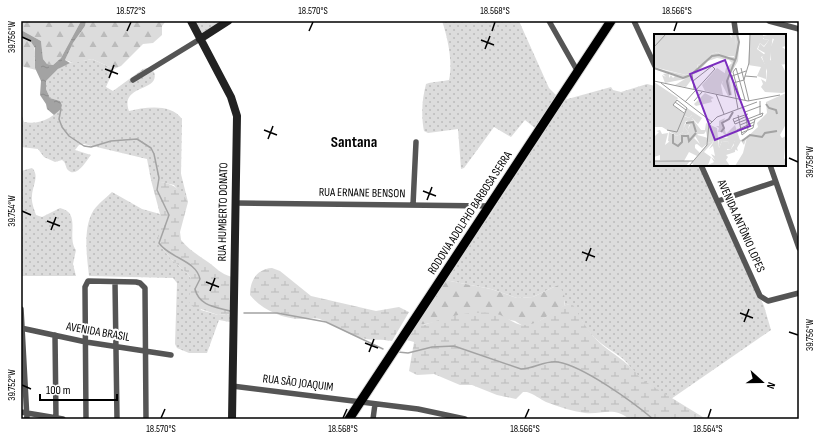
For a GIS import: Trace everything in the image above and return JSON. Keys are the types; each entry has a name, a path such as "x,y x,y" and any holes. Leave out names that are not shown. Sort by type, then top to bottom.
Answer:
{"main road":[{"name":"RUA HUMBERTO DONATO","path":"191,21 231,97 235,108 237,123 232,419"},
{"path":"200,39 228,21"},
{"name":"RODOVIA ADOLPHO BARBOSA SERRA","path":"349,419 611,21"}],"street":[{"path":"549,21 578,72"},
{"path":"634,21 654,64"},
{"path":"734,21 736,34"},
{"path":"769,21 799,29"},
{"path":"133,80 200,39"},
{"path":"413,205 416,142"},
{"name":"AVENIDA ANTÔNIO LOPES","path":"701,166 760,296 768,301 799,293"},
{"path":"770,166 799,248"},
{"path":"718,201 775,182"},
{"name":"RUA ERNANE BENSON","path":"235,203 489,206"},
{"path":"86,419 85,287 88,281 136,282 143,285 146,293 146,419"},
{"path":"115,282 117,419"},
{"path":"21,309 25,414 63,419"},
{"name":"AVENIDA BRASIL","path":"21,328 86,342 171,355"},
{"path":"54,335 56,418"},
{"name":"RUA SÃO JOAQUIM","path":"232,386 418,409 463,419"},
{"path":"374,419 375,404"}],"green space":[{"path":"21,21 81,21 61,58 53,65 47,64 43,59 41,41 21,30"},
{"path":"86,21 166,21 162,26 162,35 153,43 143,44 121,66 114,69 92,59 74,63 65,60 73,43 85,26"},
{"path":"194,21 222,21 200,34"},
{"path":"442,21 519,21 549,88 556,95 535,128 525,120 511,137 494,127 464,168 461,169 458,129 428,133 424,131 422,119 422,107 426,84 449,80 449,50"},
{"path":"21,37 32,43 34,47 36,70 21,66"},
{"path":"92,59 114,69 106,87 113,91 143,69 147,68 154,72 155,78 152,83 134,92 130,96 127,102 129,111 142,108 165,108 171,110 182,119 181,174 188,202 174,185 151,180 147,159 84,144 79,145 75,150 91,155 84,165 77,171 70,172 62,160 55,162 44,157 38,149 21,147 21,113 24,122 30,123 41,121 46,120 55,114 62,105 60,101 50,98 46,89 46,81 66,64"},
{"path":"647,84 654,86 654,166 699,166 764,306 771,330 671,399 643,382 622,358 601,344 595,338 573,308 569,304 564,306 565,302 558,285 533,297 517,298 491,289 445,280 470,240 490,215 564,100 611,87 613,90 621,92"},
{"path":"32,168 36,178 32,198 36,215 42,217 60,208 67,211 70,215 72,220 73,245 76,250 73,264 76,276 21,276 21,171"},
{"path":"151,180 177,188 188,202 180,232 181,240 190,250 219,271 232,277 231,314 218,315 192,306 189,302 191,279 188,274 171,259 160,245 158,236 160,214"},
{"path":"112,192 142,209 160,214 160,245 171,259 188,274 191,279 191,287 201,310 218,315 231,314 230,322 219,320 207,353 189,353 177,348 175,344 177,283 173,278 89,276 86,244 89,220 96,207"},
{"path":"272,268 280,271 311,296 376,311 399,307 409,312 392,341 357,337 319,319 294,319 279,315 260,305 250,295 251,285 255,276 262,271"},
{"path":"445,280 491,289 517,298 533,297 558,285 564,295 564,306 535,324 523,326 515,321 478,313 421,325 418,322"},
{"path":"569,304 573,305 594,337 629,366 641,379 706,419 629,419 623,415 613,412 585,413 551,404 527,392 523,392 516,399 497,395 472,385 460,385 434,374 417,375 409,371 414,342 407,340 418,322 424,325 441,319 479,312 497,314 518,324 525,325 537,322 557,309"}],"water":[{"path":"81,21 86,21 85,26 73,43 65,60 70,63 58,69 46,81 46,89 50,98 60,101 62,105 61,109 54,115 47,109 46,104 40,95 41,81 35,68 35,48 31,42 21,37 21,30 41,41 43,59 47,64 53,65 61,58"}],"waterway":[{"path":"61,109 59,119 62,127 69,136 84,146 91,147 111,141 137,139 151,148 154,154 159,178 157,190 169,215 159,243 163,248 188,263 198,273 200,279 195,289 200,299 209,305 230,311"},
{"path":"244,313 277,313 326,322 383,349"},
{"path":"398,352 408,353 432,347 454,346 521,369 526,369 549,362 558,362 581,370 594,377 633,403 653,419"}],"district":[{"name":"Santana","path":"354,142"}]}
